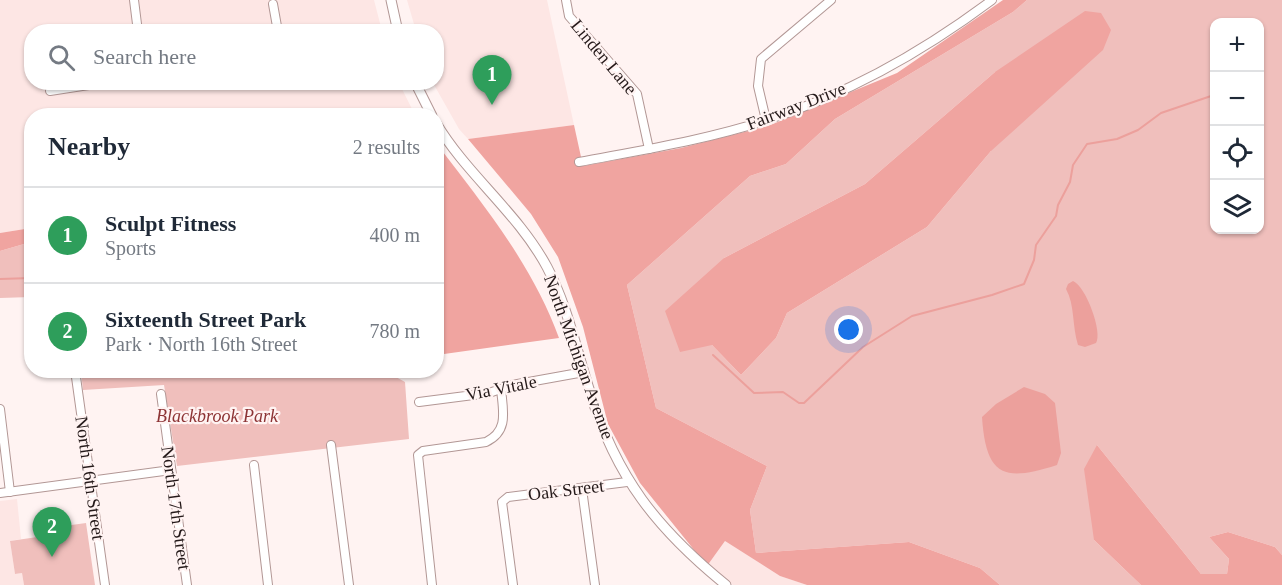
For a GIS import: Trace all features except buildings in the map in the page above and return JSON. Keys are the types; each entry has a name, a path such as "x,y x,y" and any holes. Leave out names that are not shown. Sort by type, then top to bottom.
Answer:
{"street":[{"path":"134,0 137,24"},
{"path":"391,0 396,24"},
{"name":"Linden Lane","path":"566,0 569,16 637,94 649,149"},
{"path":"766,120 758,86 760,59 831,0"},
{"name":"Fairway Drive","path":"579,162 649,149 766,120 879,72 928,45 992,0"},
{"path":"273,4 277,24"},
{"path":"50,91 56,90"},
{"path":"418,90 428,108"},
{"name":"North Michigan Avenue","path":"444,134 462,160 517,223 546,266 567,314 604,432 627,482 672,538 726,585"},
{"name":"Via Vitale","path":"419,402 501,389 584,372"},
{"name":"North 16th Street","path":"76,378 105,585"},
{"path":"432,585 417,459 420,453 494,438 501,432 504,422 501,389"},
{"name":"North 17th Street","path":"161,394 187,585"},
{"path":"0,409 10,492"},
{"path":"331,446 349,585"},
{"path":"254,465 268,585"},
{"path":"0,493 171,470"},
{"name":"Oak Street","path":"513,585 502,502 507,497 627,482"},
{"path":"582,489 595,585"}],"shaded area":[{"path":"0,0 374,0 380,24 24,24 24,90 402,90 412,108 24,108 24,229 0,233"},
{"path":"407,0 547,0 574,125 468,139 459,129 437,90 444,90 444,24 414,24"},
{"path":"1003,0 1027,0 1013,12 835,119 786,164 750,176 627,285 656,408 767,466 750,510 756,553 909,542 980,568 1000,585 807,585 780,576 725,541 707,566 640,483 608,424 583,327 558,257 531,214 468,139 574,125 583,166 681,148 768,126 897,73"},
{"path":"1085,11 1101,13 1111,30 1103,50 991,151 927,227 787,313 776,338 741,375 712,345 680,352 665,311 724,258 865,184 995,72"},
{"path":"444,153 521,260 548,311 559,338 444,354"},
{"path":"24,229 24,244 0,251 0,233"},
{"path":"1073,281 1088,300 1097,330 1096,343 1085,347 1078,345 1071,302 1066,289"},
{"path":"1024,387 1045,394 1055,403 1061,453 1057,465 1023,473 1011,473 1001,470 988,452 982,417 996,404"},
{"path":"1097,445 1201,574 1227,574 1229,559 1209,537 1228,532 1275,547 1282,555 1282,585 1141,585 1094,540 1084,469"},
{"path":"17,499 21,539 10,541 15,574 22,573 24,585 0,585 0,501"},
{"path":"725,541 780,576 807,585 733,585 707,566"}],"green space":[{"path":"1027,0 1282,0 1282,555 1275,547 1228,532 1209,537 1229,559 1227,574 1201,574 1097,445 1094,540 1141,585 1000,585 980,568 909,542 756,553 750,510 767,466 656,408 627,285 750,176 786,164 835,119 1013,12","holes":["995,72 991,151 927,227 787,313 776,338 741,375 712,345 724,258 865,184"]},
{"path":"24,244 24,297 0,298 0,251"},
{"name":"Blackbrook Park","path":"82,378 398,378 405,382 409,439 177,466 164,385 83,390"},
{"path":"86,523 95,585 24,585 22,573 15,574 10,541 58,534 57,527"}],"waterway":[{"path":"713,355 754,393 783,392 799,403 804,403 863,347 912,316 1024,284 1034,260 1036,245 1056,216 1058,205 1070,182 1073,165 1087,144 1117,139 1138,130 1161,113 1210,96"},
{"path":"0,279 24,278"}],"place":[{"name":"Sculpt Fitness","path":"492,105"},
{"name":"Sixteenth Street Park","path":"52,557"}]}
